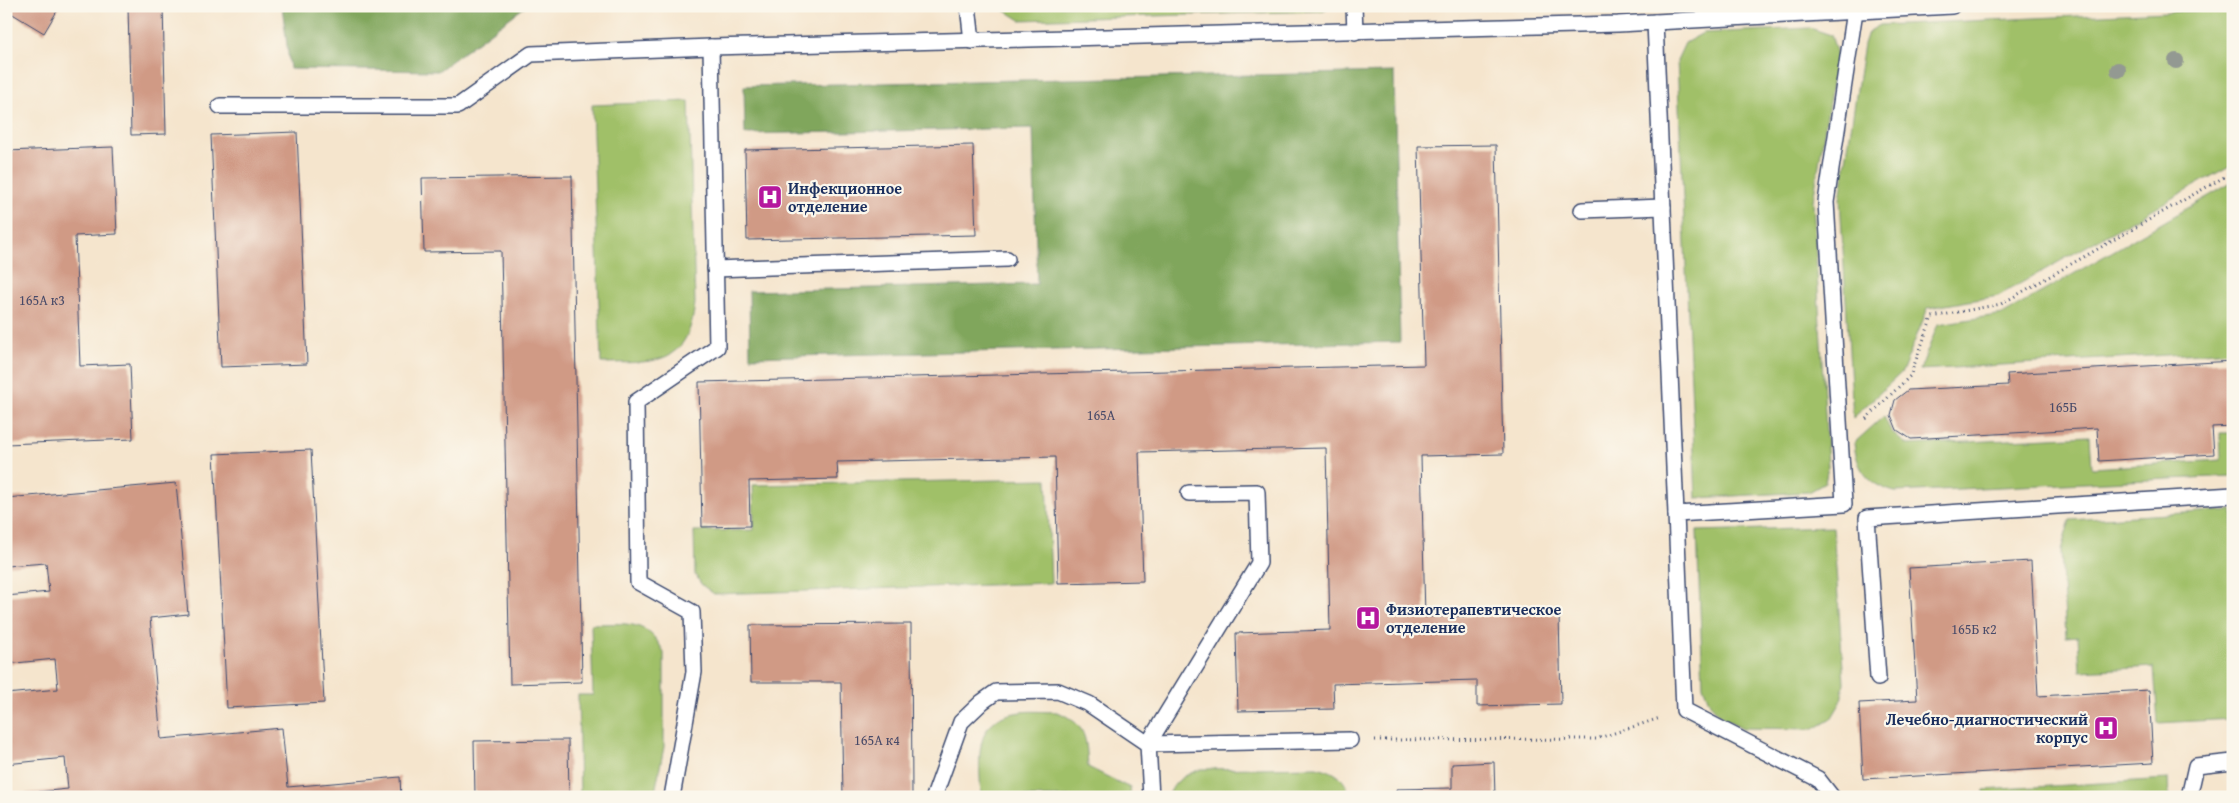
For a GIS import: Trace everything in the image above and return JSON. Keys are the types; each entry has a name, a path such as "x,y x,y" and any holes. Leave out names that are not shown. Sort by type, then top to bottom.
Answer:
{"lane":[{"path":"968,6 972,42"},
{"path":"1354,6 1355,32"},
{"path":"220,106 458,106 531,54 711,47 1355,32 1656,22 1952,6"},
{"path":"1844,504 1826,202 1855,11"},
{"path":"1656,22 1684,710 1818,779 1832,797"},
{"path":"672,797 694,672 692,612 638,582 636,402 717,347 711,47"},
{"path":"1582,210 1663,207"},
{"path":"715,269 1007,259"},
{"path":"1151,797 1148,744 1259,563 1257,492 1189,492"},
{"path":"1676,514 1844,504 1867,518 2233,496"},
{"path":"1867,518 1878,678"},
{"path":"934,797 962,722 982,702 996,692 1058,691 1090,704 1148,744 1350,740"},
{"path":"2188,797 2196,766 2233,762"}],"path":[{"path":"1840,443 1910,376 1932,317 2001,304 2233,172"},
{"path":"1350,740 1596,740 1684,710"}],"green space":[{"path":"282,6 526,6 438,71 290,69"},
{"path":"998,6 1331,6 1322,11 1020,20"},
{"path":"2233,9 2233,164 1998,296 1928,308 1902,372 1853,418 1840,199 1864,44 1868,32 1880,25"},
{"path":"1810,28 1831,35 1837,54 1813,201 1828,466 1825,483 1809,492 1696,498 1677,60 1685,43 1703,33"},
{"path":"1394,72 1400,342 750,357 749,291 1037,284 1033,128 745,134 744,86"},
{"path":"689,101 695,303 691,324 685,340 676,350 665,357 652,361 601,363 592,105"},
{"path":"2233,182 2233,351 1920,370 1938,324 2004,314"},
{"path":"1884,416 1893,433 1908,445 2090,436 2092,468 2221,460 2220,433 2233,433 2233,476 1895,492 1871,481 1861,469 1854,443"},
{"path":"1047,479 1051,583 714,594 702,585 695,575 694,531 754,530 753,485"},
{"path":"2233,510 2233,719 2158,723 2154,667 2080,671 2078,636 2066,637 2061,550 2070,520"},
{"path":"1833,527 1844,682 1841,702 1831,719 1814,729 1743,728 1723,718 1710,704 1703,686 1697,531"},
{"path":"591,624 625,624 643,628 658,642 664,653 664,747 654,797 580,797 578,695 593,695"},
{"path":"1020,712 1058,712 1068,717 1080,727 1087,748 1088,767 1130,788 1131,797 981,797 981,745 991,724 1001,717"},
{"path":"1316,767 1328,770 1338,776 1346,785 1349,797 1168,797 1177,782 1201,769"},
{"path":"2168,779 2169,797 1984,797 1984,790"}],"building":[{"path":"6,6 60,6 44,33 6,10"},
{"path":"128,6 163,6 166,134 131,135"},
{"path":"297,132 307,364 221,367 211,135"},
{"path":"973,145 976,235 747,240 745,150"},
{"path":"1496,145 1503,454 1421,456 1425,617 1559,614 1561,704 1477,706 1477,680 1333,684 1334,709 1238,711 1236,633 1330,630 1326,448 1139,452 1143,581 1058,583 1055,457 837,462 838,479 749,481 750,526 702,527 699,382 1424,365 1418,146"},
{"path":"113,147 117,234 75,236 80,366 130,364 133,439 6,444 6,151"},
{"path":"572,176 582,682 510,684 501,251 424,252 422,178"},
{"path":"2233,361 2233,426 2212,427 2214,454 2099,461 2097,428 1911,439 1897,430 1891,415 1895,400 1908,390 2008,385 2007,374"},
{"path":"311,450 324,703 227,708 214,454"},
{"path":"176,483 188,614 150,618 161,739 282,728 288,787 400,777 401,797 210,797 210,795 183,797 9,797 8,795 68,789 65,758 6,764 6,694 58,689 55,659 6,664 6,596 49,592 46,563 6,566 6,498"},
{"path":"2031,561 2038,696 2149,690 2153,763 1863,779 1859,703 1917,700 1909,568"},
{"path":"911,624 912,797 843,797 841,682 751,682 750,625"},
{"path":"568,740 569,797 475,797 474,741"},
{"path":"1494,762 1495,797 1397,797 1396,789 1452,788 1452,764"}],"place":[{"name":"Инфекционное отделение","path":"770,197"},
{"name":"Физиотерапевтическое отделение","path":"1368,618"},
{"name":"Лечебно-диагностический корпус","path":"2106,728"}]}
